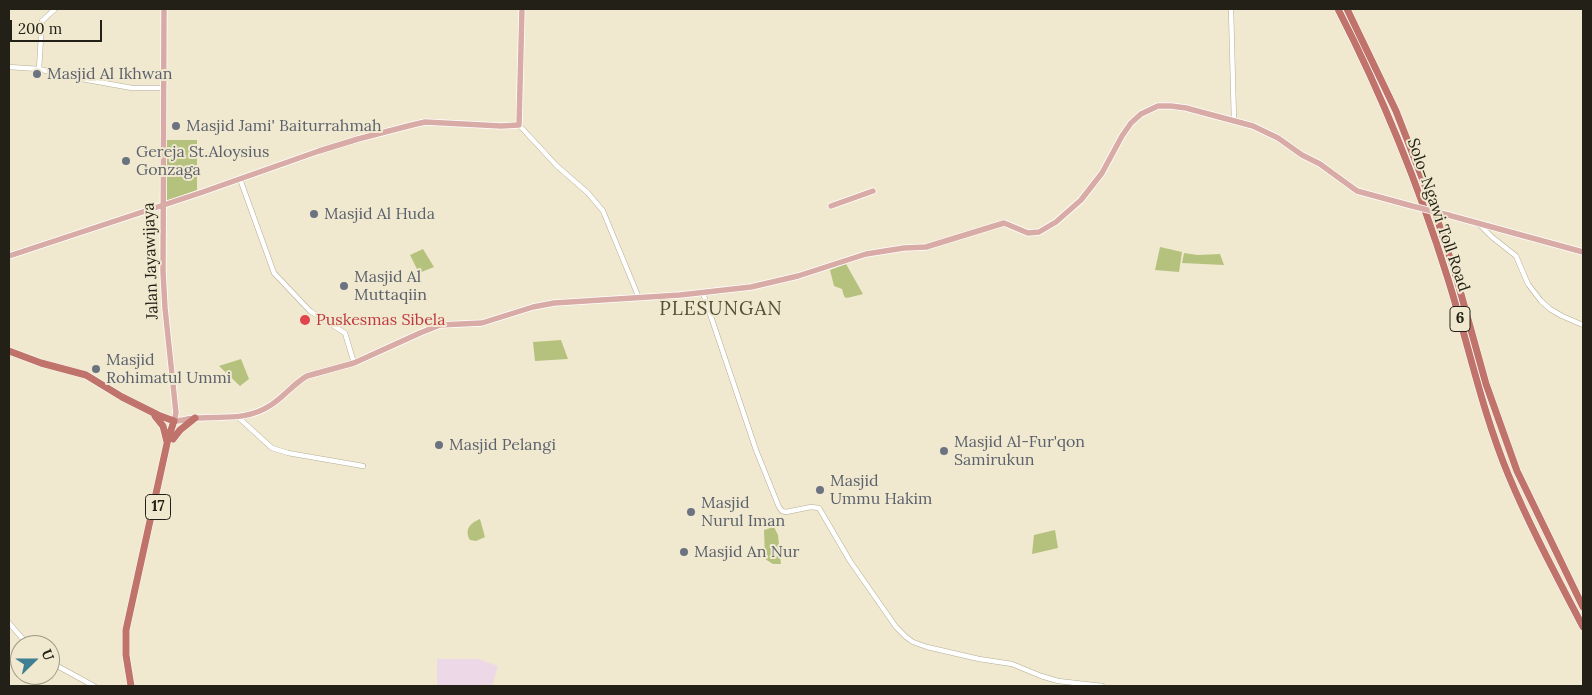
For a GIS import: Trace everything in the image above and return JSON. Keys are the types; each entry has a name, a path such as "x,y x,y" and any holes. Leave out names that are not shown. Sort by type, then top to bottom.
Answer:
{"highway":[{"name":"Solo–Ngawi Toll Road","path":"1338,9 1388,114 1424,207 1450,287 1480,391 1508,474 1583,627"},
{"name":"Solo–Ngawi Toll Road","path":"1347,9 1396,111 1433,206 1459,285 1486,384 1517,471 1583,607"},
{"path":"9,351 41,363 86,376 151,412 174,421"},
{"path":"151,412 163,426 170,441 195,418"},
{"name":"17","path":"131,686 126,665 125,639 174,421"},
{"name":"17","path":"136,686 130,660 130,634 141,574"}],"main road":[{"name":"Jalan Jayawijaya","path":"164,9 163,289 176,413 174,421"},
{"path":"9,256 240,179 297,158 421,122 501,126 519,125 522,9"},
{"path":"174,421 195,418 240,418 267,408 307,376 354,363 436,326 482,323 554,303 703,293 764,284 798,276 859,255 904,248 926,247 1007,223 1032,233 1040,232 1056,222 1093,186 1131,123 1141,114 1158,106 1171,106 1253,126 1278,138 1302,155 1320,164 1357,191 1583,252"},
{"path":"831,206 873,191"}],"street":[{"path":"38,69 41,24 55,9"},
{"path":"1231,9 1234,121"},
{"path":"9,67 38,69 65,76 132,88 164,88"},
{"path":"519,125 557,166 588,193 603,211 639,298"},
{"path":"240,179 274,273 310,311 345,333 354,363"},
{"path":"1478,223 1516,256 1528,284 1541,301 1562,316 1583,325"},
{"path":"703,293 716,337 756,450 779,507 782,511 786,512 811,507 820,508 850,561 896,627 906,638 918,645 978,659 1012,664 1058,681 1102,686"},
{"path":"240,418 272,448 295,455 363,466"},
{"path":"9,623 19,635"},
{"path":"60,667 94,686"}],"shaded area":[{"path":"437,659 478,659 498,666 492,686 437,686"}],"green space":[{"path":"165,140 197,140 197,190 164,202"},
{"path":"1160,247 1182,252 1179,272 1155,270"},
{"path":"423,249 434,267 419,273 410,255"},
{"path":"1184,253 1198,255 1220,254 1224,265 1182,263"},
{"path":"846,264 863,294 846,298 842,289 834,286 830,270"},
{"path":"561,340 568,359 535,361 533,342"},
{"path":"241,359 249,379 240,386 219,366"},
{"path":"480,519 485,537 476,541 470,540 468,536 469,527"},
{"path":"774,527 778,535 781,564 773,564 765,559 764,530"},
{"path":"1055,530 1058,548 1032,554 1034,535"}],"place":[{"name":"Masjid Al Ikhwan","path":"37,74"},
{"name":"Masjid Jami' Baiturrahmah","path":"176,126"},
{"name":"Gereja St.Aloysius Gonzaga","path":"126,161"},
{"name":"Masjid Al Huda","path":"314,214"},
{"name":"Masjid Al Muttaqiin","path":"344,286"},
{"name":"Puskesmas Sibela","path":"305,320"},
{"name":"Masjid Rohimatul Ummi","path":"96,369"},
{"name":"Masjid Pelangi","path":"439,445"},
{"name":"Masjid Al-Fur'qon Samirukun","path":"944,451"},
{"name":"Masjid Ummu Hakim","path":"820,490"},
{"name":"Masjid Nurul Iman","path":"691,512"},
{"name":"Masjid An Nur","path":"684,552"}],"district":[{"name":"PLESUNGAN","path":"721,310"}]}
